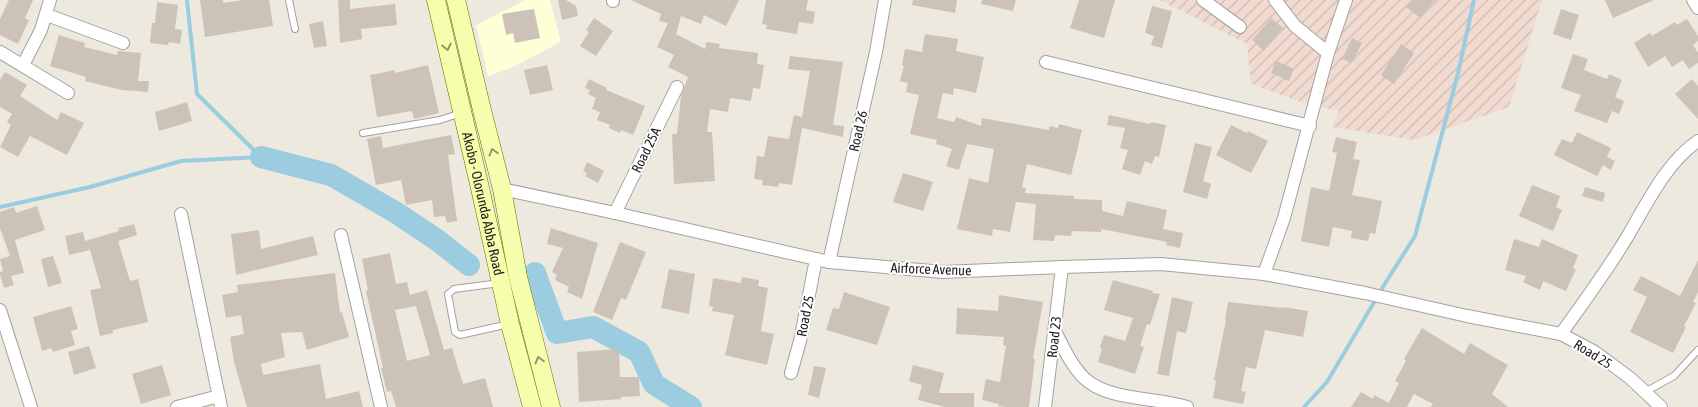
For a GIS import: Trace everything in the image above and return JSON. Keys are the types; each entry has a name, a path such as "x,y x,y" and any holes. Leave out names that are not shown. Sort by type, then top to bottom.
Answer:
{"main road":[{"name":"Akobo - Olorunda Abba Road","path":"436,0 510,324 532,407"},
{"name":"Akobo - Olorunda Abba Road","path":"456,0 502,189 518,277 551,407"}],"street":[{"path":"23,65 41,30 50,0"},
{"name":"Road 26","path":"829,262 876,52 885,0"},
{"path":"1203,0 1240,27"},
{"path":"1264,274 1284,218 1328,53 1346,0"},
{"path":"1693,0 1698,8"},
{"path":"1277,1 1295,26 1328,53"},
{"path":"47,15 123,43"},
{"path":"0,52 68,93"},
{"path":"1046,62 1310,126"},
{"name":"Road 25A","path":"615,213 676,87"},
{"path":"1561,334 1674,164 1698,141"},
{"name":"Airforce Avenue","path":"502,189 829,262 943,272 1062,266 1161,264 1264,274 1365,293"},
{"path":"177,407 220,401 181,214"},
{"path":"341,235 381,407"},
{"name":"Road 25","path":"791,373 800,341 816,259"},
{"name":"Road 23","path":"1045,407 1062,266"},
{"name":"Road 25","path":"1365,293 1466,316 1561,334 1594,352 1630,378 1661,407"},
{"path":"1,318 31,407"},
{"path":"1055,331 1076,368 1083,377 1099,389 1187,407"}],"lane":[{"path":"289,0 295,29"},
{"path":"363,133 440,120 462,113"},
{"path":"500,280 454,289 448,294 455,332 460,335 510,324"},
{"path":"1645,392 1674,376 1698,350"}],"shaded area":[{"path":"525,0 550,0 561,42 511,68 488,76 476,25"},
{"path":"1160,0 1542,0 1509,107 1414,140 1332,127 1339,111 1310,105 1251,84 1247,44"}],"building":[{"path":"9,0 33,0 25,18 29,20 18,44 0,35 0,19"},
{"path":"200,0 223,0 223,3 243,0 269,0 273,26 205,37"},
{"path":"338,0 350,0 350,9 395,4 397,25 361,29 362,39 340,43"},
{"path":"558,0 566,0 576,6 578,16 562,20"},
{"path":"631,0 739,0 726,26 704,15 701,24 681,16 676,34 705,49 706,42 720,44 719,48 758,53 757,64 764,65 760,89 753,88 751,101 730,98 728,112 710,109 707,132 712,132 715,181 674,184 672,134 677,134 681,96 688,77 668,67 674,55 657,47 668,23 659,21 661,14"},
{"path":"766,0 808,0 806,10 815,12 813,24 799,22 797,34 766,29 767,25 762,24"},
{"path":"913,0 957,0 955,13 912,5"},
{"path":"982,0 1016,0 1013,11 981,4"},
{"path":"1079,0 1115,0 1104,38 1070,28"},
{"path":"1412,0 1435,0 1420,18 1406,7"},
{"path":"1605,0 1654,0 1613,18"},
{"path":"157,2 178,5 175,29 182,30 180,44 169,42 168,45 150,43 152,23 155,23"},
{"path":"1152,6 1172,11 1162,48 1151,45 1154,36 1145,33"},
{"path":"534,9 540,38 515,43 513,33 506,35 502,14"},
{"path":"1561,9 1579,15 1571,40 1553,34"},
{"path":"594,18 613,31 596,56 580,46 589,32 586,30"},
{"path":"1271,18 1283,28 1264,51 1252,40"},
{"path":"1687,19 1698,36 1698,41 1693,45 1698,53 1698,63 1689,69 1683,60 1672,67 1665,56 1648,67 1634,43 1650,33 1652,36 1675,22 1677,25"},
{"path":"323,21 327,46 314,48 309,24"},
{"path":"925,34 958,39 956,51 984,57 976,93 954,88 953,95 943,93 937,118 954,122 956,117 981,126 982,118 1049,130 1050,126 1058,128 1059,124 1082,130 1071,175 1027,164 1022,187 1026,188 1025,193 1074,196 1074,199 1102,200 1102,211 1123,216 1127,201 1167,210 1163,229 1183,233 1180,248 1166,245 1167,242 1101,229 1101,232 1072,231 1071,236 1055,235 1054,241 1033,240 1036,204 1016,202 1010,232 993,229 992,236 957,229 969,178 988,183 994,149 967,144 959,170 946,166 952,149 936,144 937,140 910,134 919,95 906,92 908,83 900,81 904,66 902,65 905,49 922,52"},
{"path":"59,35 85,43 84,47 117,55 118,51 141,53 138,81 149,81 148,92 122,90 85,81 86,77 50,66"},
{"path":"1352,38 1362,43 1352,63 1342,59"},
{"path":"1401,44 1414,53 1394,84 1381,75"},
{"path":"1573,54 1588,59 1584,70 1607,79 1609,74 1622,80 1615,97 1624,101 1619,114 1612,111 1607,123 1574,111 1581,95 1561,88"},
{"path":"790,56 843,62 833,125 844,126 843,137 802,128 792,185 779,183 778,187 762,185 763,180 754,179 757,156 764,157 768,136 789,139 794,115 802,117 810,71 788,69"},
{"path":"1276,61 1294,69 1289,81 1271,73"},
{"path":"428,65 439,113 414,119 412,111 377,117 370,75 395,70 395,73"},
{"path":"547,65 553,90 530,95 524,70"},
{"path":"5,72 27,85 20,96 57,120 61,112 84,123 67,155 30,136 18,157 0,147 11,125 7,122 12,114 0,107 0,80"},
{"path":"589,79 607,88 606,90 645,106 633,135 621,130 620,133 609,128 610,125 597,120 600,112 592,109 596,98 588,94 590,90 585,88"},
{"path":"1692,79 1698,86 1698,119 1675,94"},
{"path":"187,102 192,121 159,131 155,112"},
{"path":"1109,115 1150,124 1151,122 1166,125 1159,157 1155,156 1152,164 1145,161 1140,175 1122,169 1128,150 1120,148 1125,128 1107,125"},
{"path":"1231,125 1268,141 1251,173 1216,155"},
{"path":"1577,132 1611,148 1607,157 1615,161 1611,170 1603,165 1597,176 1554,155 1562,139 1572,143"},
{"path":"451,135 455,154 448,155 457,221 447,223 445,216 434,217 432,200 406,205 401,180 376,185 367,139 381,136 383,148"},
{"path":"1336,137 1357,142 1353,159 1360,160 1352,195 1382,201 1375,234 1370,233 1368,241 1351,238 1352,231 1333,227 1329,247 1301,241 1311,187 1329,191 1337,153 1332,152"},
{"path":"1195,143 1212,147 1203,181 1211,184 1207,199 1183,192"},
{"path":"587,162 604,171 598,183 585,176 587,173 583,171"},
{"path":"903,173 933,182 923,211 893,202"},
{"path":"1532,185 1560,196 1556,207 1562,210 1553,231 1519,216"},
{"path":"1585,187 1605,193 1603,202 1582,196"},
{"path":"37,206 45,230 15,240 24,273 11,276 14,285 4,288 0,275 0,272 3,271 0,259 10,256 0,228 0,212 14,207 16,213"},
{"path":"134,224 137,235 118,241 130,281 138,279 148,322 113,330 113,333 100,336 90,290 101,288 90,250 69,255 65,236 83,232 85,241 119,231 118,228"},
{"path":"551,228 598,243 582,299 567,292 569,287 555,280 557,275 552,272 563,248 547,244"},
{"path":"259,230 261,249 313,236 318,255 236,275 231,234"},
{"path":"1514,239 1539,247 1542,239 1578,255 1573,268 1576,269 1566,291 1543,281 1540,290 1523,282 1526,276 1505,270"},
{"path":"620,242 646,252 626,300 621,298 612,320 593,312"},
{"path":"390,253 396,284 407,282 410,295 427,290 444,350 452,348 463,384 485,378 493,407 396,407 391,391 387,392 381,368 383,368 366,291 368,290 362,259","holes":["416,306 430,355 407,361 395,310"]},
{"path":"53,256 62,283 48,287 41,259"},
{"path":"1698,260 1698,292 1693,302 1696,303 1673,353 1630,332 1647,297 1633,290 1641,276 1680,296"},
{"path":"669,269 695,274 689,314 661,308"},
{"path":"335,273 340,313 342,312 349,337 307,350 302,332 281,333 285,357 261,364 263,375 320,364 326,399 359,391 363,407 247,407 234,362 230,337 244,334 241,315 226,318 222,295 238,292 237,285"},
{"path":"742,277 759,280 758,286 768,288 761,331 774,334 767,365 725,355 734,315 712,311 713,307 709,306 713,278 741,283"},
{"path":"1113,280 1160,294 1150,325 1147,324 1140,346 1144,347 1135,374 1098,362 1104,335 1125,341 1133,318 1104,310"},
{"path":"844,292 890,307 877,345 826,330 833,308 839,309"},
{"path":"999,295 1043,302 1033,358 1035,359 1029,407 998,406 999,404 982,400 986,379 1000,382 1006,346 1003,345 1004,337 956,334 957,308 998,311"},
{"path":"1172,297 1193,302 1186,333 1177,331 1169,376 1157,374"},
{"path":"1228,302 1308,311 1303,337 1265,330 1256,369 1246,367 1241,391 1246,392 1243,404 1213,398 1216,381 1214,380"},
{"path":"71,306 78,329 71,331 75,345 53,352 51,348 42,351 33,317"},
{"path":"1422,328 1464,354 1470,343 1508,365 1492,394 1508,407 1431,407 1433,404 1414,394 1407,407 1351,407 1361,392 1373,399 1374,395 1389,403 1399,383 1395,381 1406,361 1404,359"},
{"path":"89,346 96,368 74,375 68,352"},
{"path":"619,349 620,377 639,377 640,396 579,402 577,352"},
{"path":"162,365 171,395 141,404 132,374"},
{"path":"913,365 944,373 939,393 974,393 974,407 945,407 918,400 922,385 909,381"},
{"path":"814,366 826,368 819,398 808,395"}],"waterway":[{"path":"187,0 197,94 261,157"},
{"path":"1379,293 1415,236 1458,73 1474,0"},
{"path":"0,207 90,187 181,161 261,157"},
{"path":"261,157 331,175 395,212 437,240 469,265"},
{"path":"535,273 557,333 593,327 639,352 654,384 691,407"},
{"path":"1304,407 1327,382 1376,299"}]}
